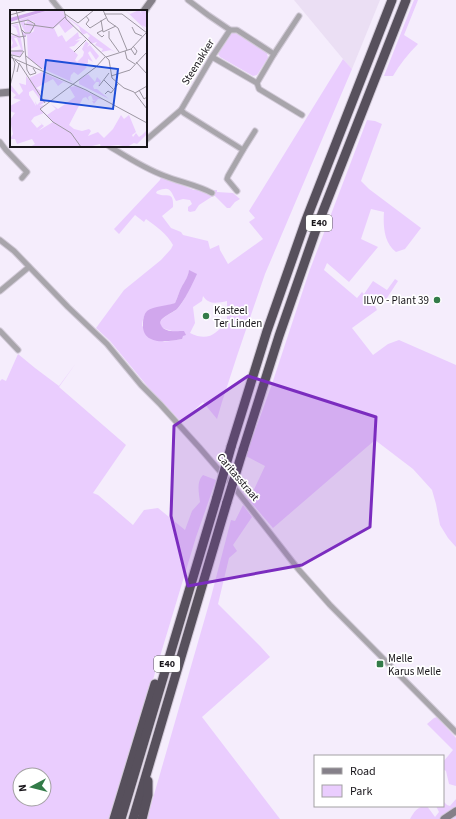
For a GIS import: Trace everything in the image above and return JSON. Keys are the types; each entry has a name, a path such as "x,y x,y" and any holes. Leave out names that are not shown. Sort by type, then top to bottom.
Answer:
{"highway":[{"name":"E40","path":"121,819 216,497 267,331 306,220 392,0"},
{"name":"E40","path":"133,819 227,502 279,336 318,224 406,0"},
{"path":"114,819 199,537 213,508"},
{"path":"142,819 148,795 147,771"}],"street":[{"path":"52,0 60,10"},
{"path":"145,10 152,0"},
{"path":"188,0 230,30 237,30 274,54"},
{"path":"257,83 299,16"},
{"name":"Steenakker","path":"147,139 181,110 212,57 230,30"},
{"path":"212,57 257,83 259,89 302,115"},
{"path":"0,93 10,92"},
{"path":"181,110 243,150"},
{"path":"237,191 227,179 255,131"},
{"path":"0,142 27,172 22,178"},
{"path":"111,147 128,158 164,176 205,189 212,193"},
{"name":"Caritasstraat","path":"0,240 14,251 68,307 107,344 141,385 199,447 237,491 299,570 330,605 456,732"},
{"path":"0,291 29,267"},
{"path":"0,332 18,350"},
{"path":"444,819 456,812"}],"highlighted area":[{"path":"248,376 376,417 370,527 302,565 188,586 171,516 174,426"}],"shaded area":[{"path":"294,0 380,0 352,69 343,59"},
{"path":"189,270 197,274 183,302 177,309 163,318 160,322 165,329 171,331 184,331 186,335 183,336 182,339 170,341 156,341 146,336 143,321 145,314 153,308 175,303"}],"green space":[{"path":"414,0 418,0 404,35 418,44 404,59 393,76 384,76"},
{"path":"234,32 267,53 268,58 257,75 253,76 220,57 218,54 231,33"},
{"path":"343,59 352,69 265,274 217,419 203,402 181,422 148,387 110,341 96,328 124,290 161,260 173,245 168,237 157,227 146,219 144,222 135,215 119,234 114,229 160,180 161,176 194,190 217,190 217,192 233,193 240,199 230,208 227,208 215,196 213,196 199,205 195,211 190,212 188,211 188,207 192,204 190,200 183,199 176,201 171,191 167,189 157,191 156,193 171,196 172,198 173,207 162,216 171,228 181,232 183,235 208,241 210,249 219,245 220,250 228,264 263,239 249,222 255,218 249,211","holes":["189,271 193,282 184,300 177,309 160,323 163,328 173,331 182,339 164,342 142,326 143,319 149,311 175,303","203,296 211,302 217,303 227,301 227,321 219,330 207,337 196,336 190,333 195,323 193,307 202,301"]},
{"path":"367,120 382,124 361,181 369,189 421,228 405,249 396,252 389,244 385,234 384,212 371,209 361,239 378,247 349,282 327,263 324,270 357,298 362,292 364,294 373,281 387,290 395,279 398,281 385,301 373,294 369,299 377,310 352,328 373,355 388,344 399,340 456,365 456,547 440,525 432,490 413,469 375,440 273,528 249,500 265,466 246,456 272,384 309,272"},
{"path":"18,354 59,386 76,363 59,387 126,445 93,493 98,495 133,525 144,510 158,508 185,530 192,511 200,502 198,488 199,481 203,475 216,480 196,537 111,819 0,819 0,381 2,379 6,381"},
{"path":"243,505 252,517 233,545 237,551 229,558 218,604 270,657 202,717 280,819 147,819 211,597 231,520 235,521"},
{"path":"437,717 456,738 456,786 449,784 446,771 444,770 444,761 453,750 427,724"},
{"path":"456,799 456,819 410,819 420,807 428,807 435,817 439,812 436,807 444,807 444,802 450,806"}],"place":[{"name":"ILVO - Plant 39","path":"437,300"},
{"name":"Kasteel Ter Linden","path":"206,316"},
{"name":"Melle Karus Melle","path":"380,664"}]}
